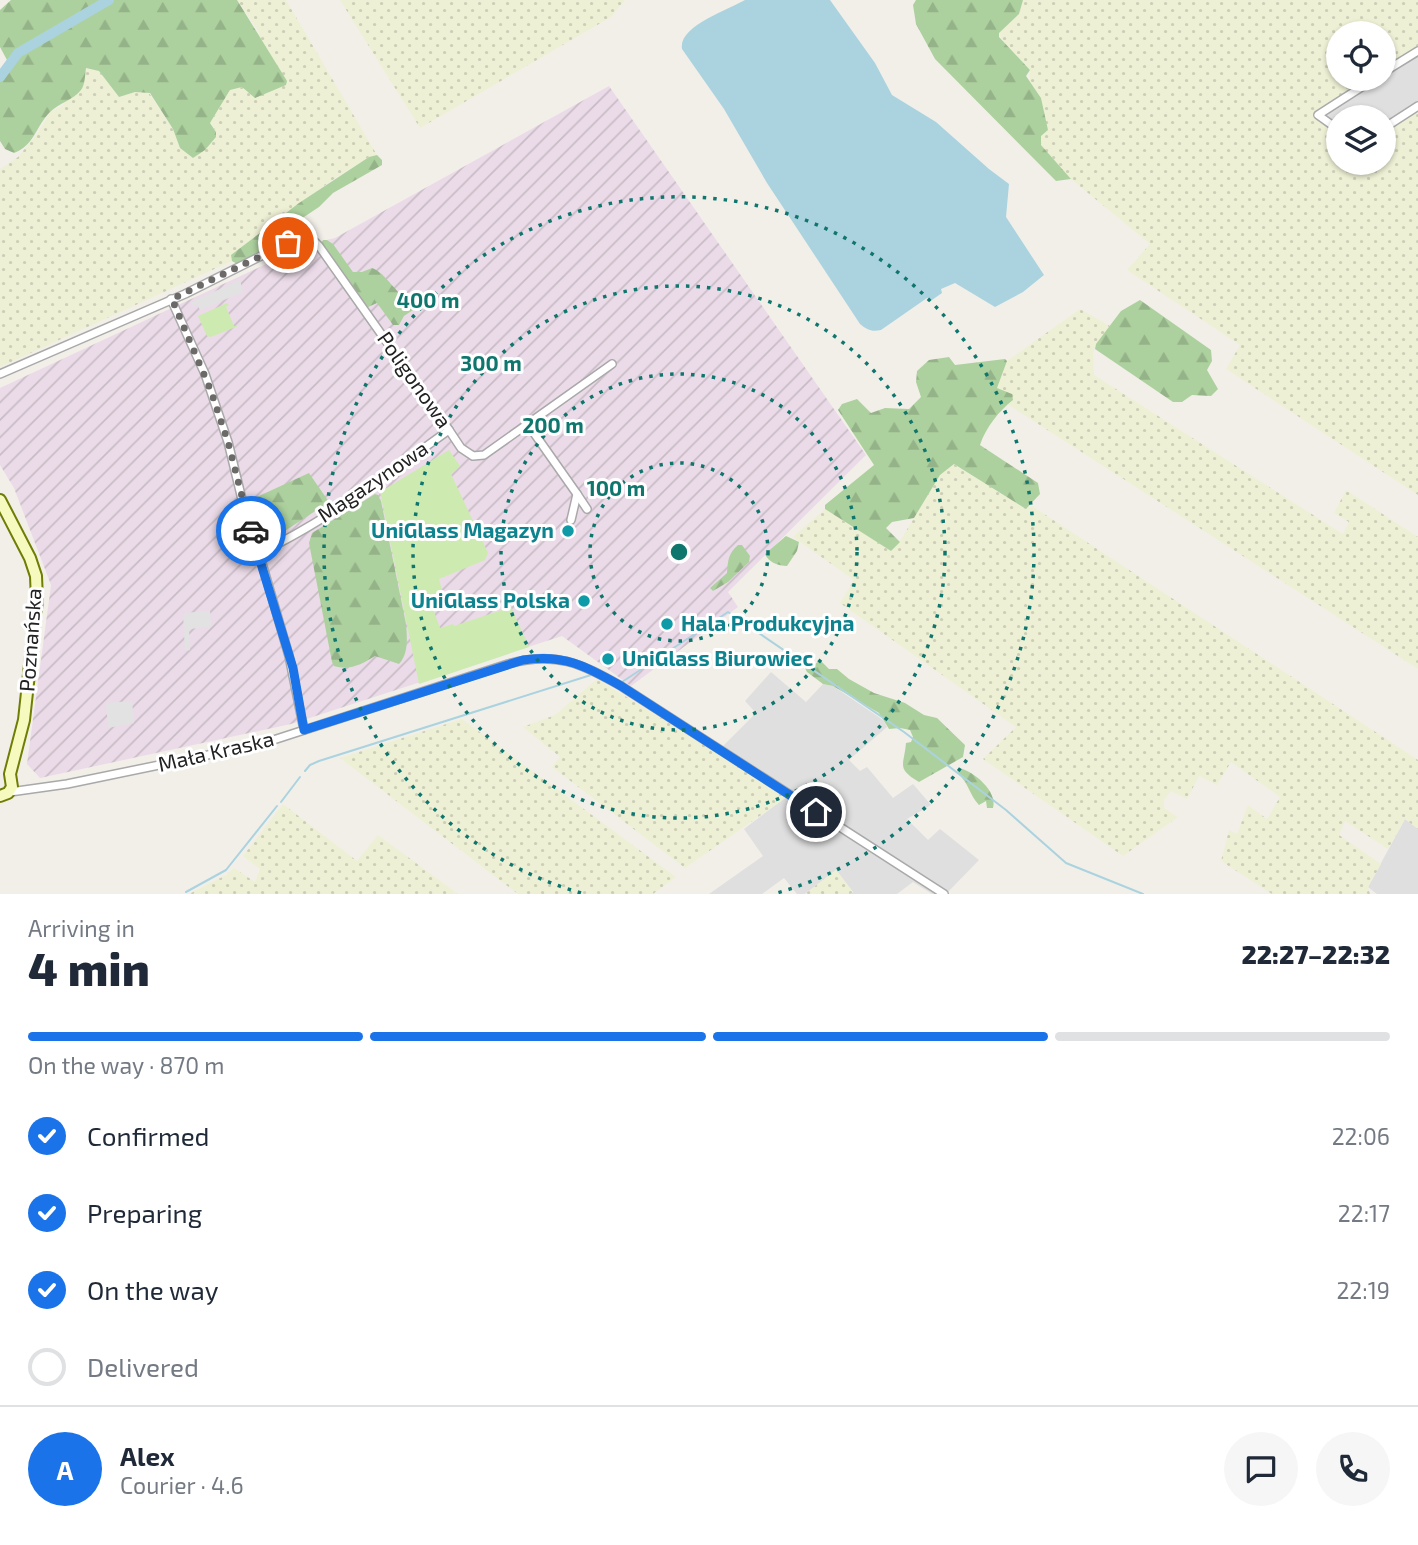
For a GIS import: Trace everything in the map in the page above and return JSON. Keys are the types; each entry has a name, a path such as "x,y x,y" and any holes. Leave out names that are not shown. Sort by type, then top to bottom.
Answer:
{"main road":[{"name":"Poznańska","path":"0,500 27,551 37,582 36,618 23,728 18,745 3,774 12,785 3,796"}],"street":[{"path":"1396,65 1418,51"},
{"path":"1334,105 1355,91"},
{"path":"1396,120 1418,106"},
{"path":"1326,110 1318,115 1326,121"},
{"name":"Poligonowa","path":"0,374 172,299 302,236 312,239 333,264 467,454 478,456 612,364"},
{"path":"172,299 211,391 231,454 248,524 259,552 293,668 304,730"},
{"path":"527,423 587,509"},
{"name":"Magazynowa","path":"259,552 284,541 330,512 449,430"},
{"path":"571,520 577,494"},
{"name":"Mała Kraska","path":"3,796 261,744 523,660 567,660 594,670 621,686 944,894"},
{"path":"3,774 15,783 40,789"}],"shaded area":[{"path":"1418,46 1418,108 1396,122 1396,105 1326,105 1326,120 1319,109 1348,91 1396,91 1396,60"},
{"path":"609,86 866,455 728,592 738,607 631,686 562,636 291,724 40,778 27,764 51,585 14,488 0,465 0,388 309,244 335,238"},
{"path":"240,280 243,292 200,310 197,304 193,306 191,302"},
{"path":"210,611 211,627 189,629 190,650 185,651 183,613"},
{"path":"771,672 806,702 823,684 833,686 883,720 887,727 849,760 860,771 867,767 893,798 913,784 931,805 907,819 928,840 940,829 979,860 946,894 932,894 913,882 897,894 850,894 853,892 836,870 805,894 797,894 784,878 762,894 709,894 763,856 744,829 786,797 717,752 756,713 745,701"},
{"path":"132,701 134,723 108,728 106,703"},
{"path":"1405,819 1418,829 1418,894 1377,894 1368,887"}],"green space":[{"path":"11,0 237,0 287,81 286,85 255,98 242,87 230,90 210,123 216,137 205,150 193,158 180,148 173,129 150,93 135,92 119,97 99,71 86,68 81,90 50,112 26,146 14,153 5,149 0,141 0,71 7,60 0,47 0,10"},
{"path":"237,0 286,0 377,155 369,157 331,181 269,225 232,255 232,261 0,367 0,169 18,157 37,134 50,112 63,105 86,68 99,71 119,97 135,92 149,93 173,129 180,148 216,131 210,123 230,90 242,87 259,32"},
{"path":"340,0 625,0 611,17 420,128"},
{"path":"916,0 1023,0 1019,14 999,33 999,37 1030,70 1026,76 1041,98 1048,130 1041,136 1041,145 1071,179 1056,181 935,59 916,24 913,5"},
{"path":"1023,0 1418,0 1418,47 1396,61 1396,21 1326,21 1326,91 1349,91 1320,110 1326,119 1326,175 1396,175 1396,122 1418,108 1418,495 1226,369 1240,345 1127,270 1150,244 1071,179 1041,145 1041,98 1030,83 1030,70 1003,42 999,33 1019,14"},
{"path":"377,155 382,160 382,165 333,193 319,207 286,229 273,244 237,264 232,261 231,255 299,203 369,157"},
{"path":"323,240 333,244 353,272 372,268 377,270 413,306 413,310 404,316 399,325 393,325 377,303 366,308 321,244"},
{"path":"1140,300 1211,350 1212,361 1207,370 1218,389 1211,396 1192,395 1182,402 1173,402 1095,349 1121,311"},
{"path":"227,303 229,305 226,307 234,326 238,326 211,337 207,336 198,316"},
{"path":"1080,309 1110,326 1096,344 1093,354 1094,375 1343,534 1349,522 1334,513 1346,490 1418,537 1418,669 1007,404 1013,400 997,388 1007,361"},
{"path":"949,357 955,365 1005,359 1007,361 997,388 1012,394 1013,400 994,420 980,445 1038,483 1040,494 1026,509 954,464 940,475 914,518 892,522 886,528 900,542 891,551 825,509 825,505 874,465 838,410 842,404 857,399 871,413 885,408 909,409 921,397 916,382 917,371 929,360"},
{"path":"449,450 460,466 451,474 488,553 485,560 439,579 445,601 432,606 440,628 511,607 529,647 419,684 380,492"},
{"path":"954,464 1026,509 1032,506 1418,760 1418,829 1405,819 1388,849 1345,821 1339,835 1381,864 1368,887 1370,894 1272,894 1221,861 1229,830 1237,834 1248,805 1267,819 1280,797 1231,762 1217,785 1199,776 1187,799 1171,791 1164,800 1164,808 1178,817 1123,856 983,759 1016,727 840,603 854,580 793,537 825,509 891,551 900,541 940,475"},
{"path":"309,473 329,502 265,544 250,500"},
{"path":"375,494 381,501 406,624 406,650 399,664 375,656 356,666 334,666 309,543 312,533"},
{"path":"786,536 799,542 797,551 787,566 774,563 765,554"},
{"path":"738,545 742,545 750,556 749,562 728,582 713,591 710,588 727,573 729,558"},
{"path":"820,660 829,669 837,669 874,693 905,703 924,715 937,718 965,745 963,757 919,782 904,770 903,766 906,743 911,742 913,737 910,730 889,729 879,713 833,686 823,684 807,672 805,668 809,663 814,665"},
{"path":"597,679 787,797 685,868 552,767 560,757 523,727 555,715"},
{"path":"462,719 676,877 653,894 518,894 340,758"},
{"path":"959,768 984,783 992,795 993,808 987,808 986,801 979,805 957,773"},
{"path":"283,804 357,861 378,835 458,894 189,894 234,868 255,882 260,869 243,856"},
{"path":"836,870 853,892 805,894"}],"water":[{"path":"745,0 830,0 875,63 892,95 936,122 1009,184 1006,217 1044,275 1023,292 995,307 955,283 941,289 942,293 932,300 927,298 881,330 870,330 860,324 767,183 724,109 682,49 683,41 696,26"}],"waterway":[{"path":"0,77 18,53 109,0"},
{"path":"619,681 622,682 728,612 904,732 1006,810 1066,863 1143,894"},
{"path":"305,771 319,761 591,675"},
{"path":"281,802 300,777"},
{"path":"186,892 226,870 277,806"}],"way so far":[{"path":"251,531 228,442 211,391 172,299 288,243"}],"place":[{"name":"UniGlass Magazyn","path":"568,531"},
{"name":"UniGlass Polska","path":"584,601"},
{"name":"Hala Produkcyjna","path":"667,624"},
{"name":"UniGlass Biurowiec","path":"608,659"}],"route":[{"path":"251,531 293,668 304,730 505,665 537,658 556,658 594,670 816,812"}]}
